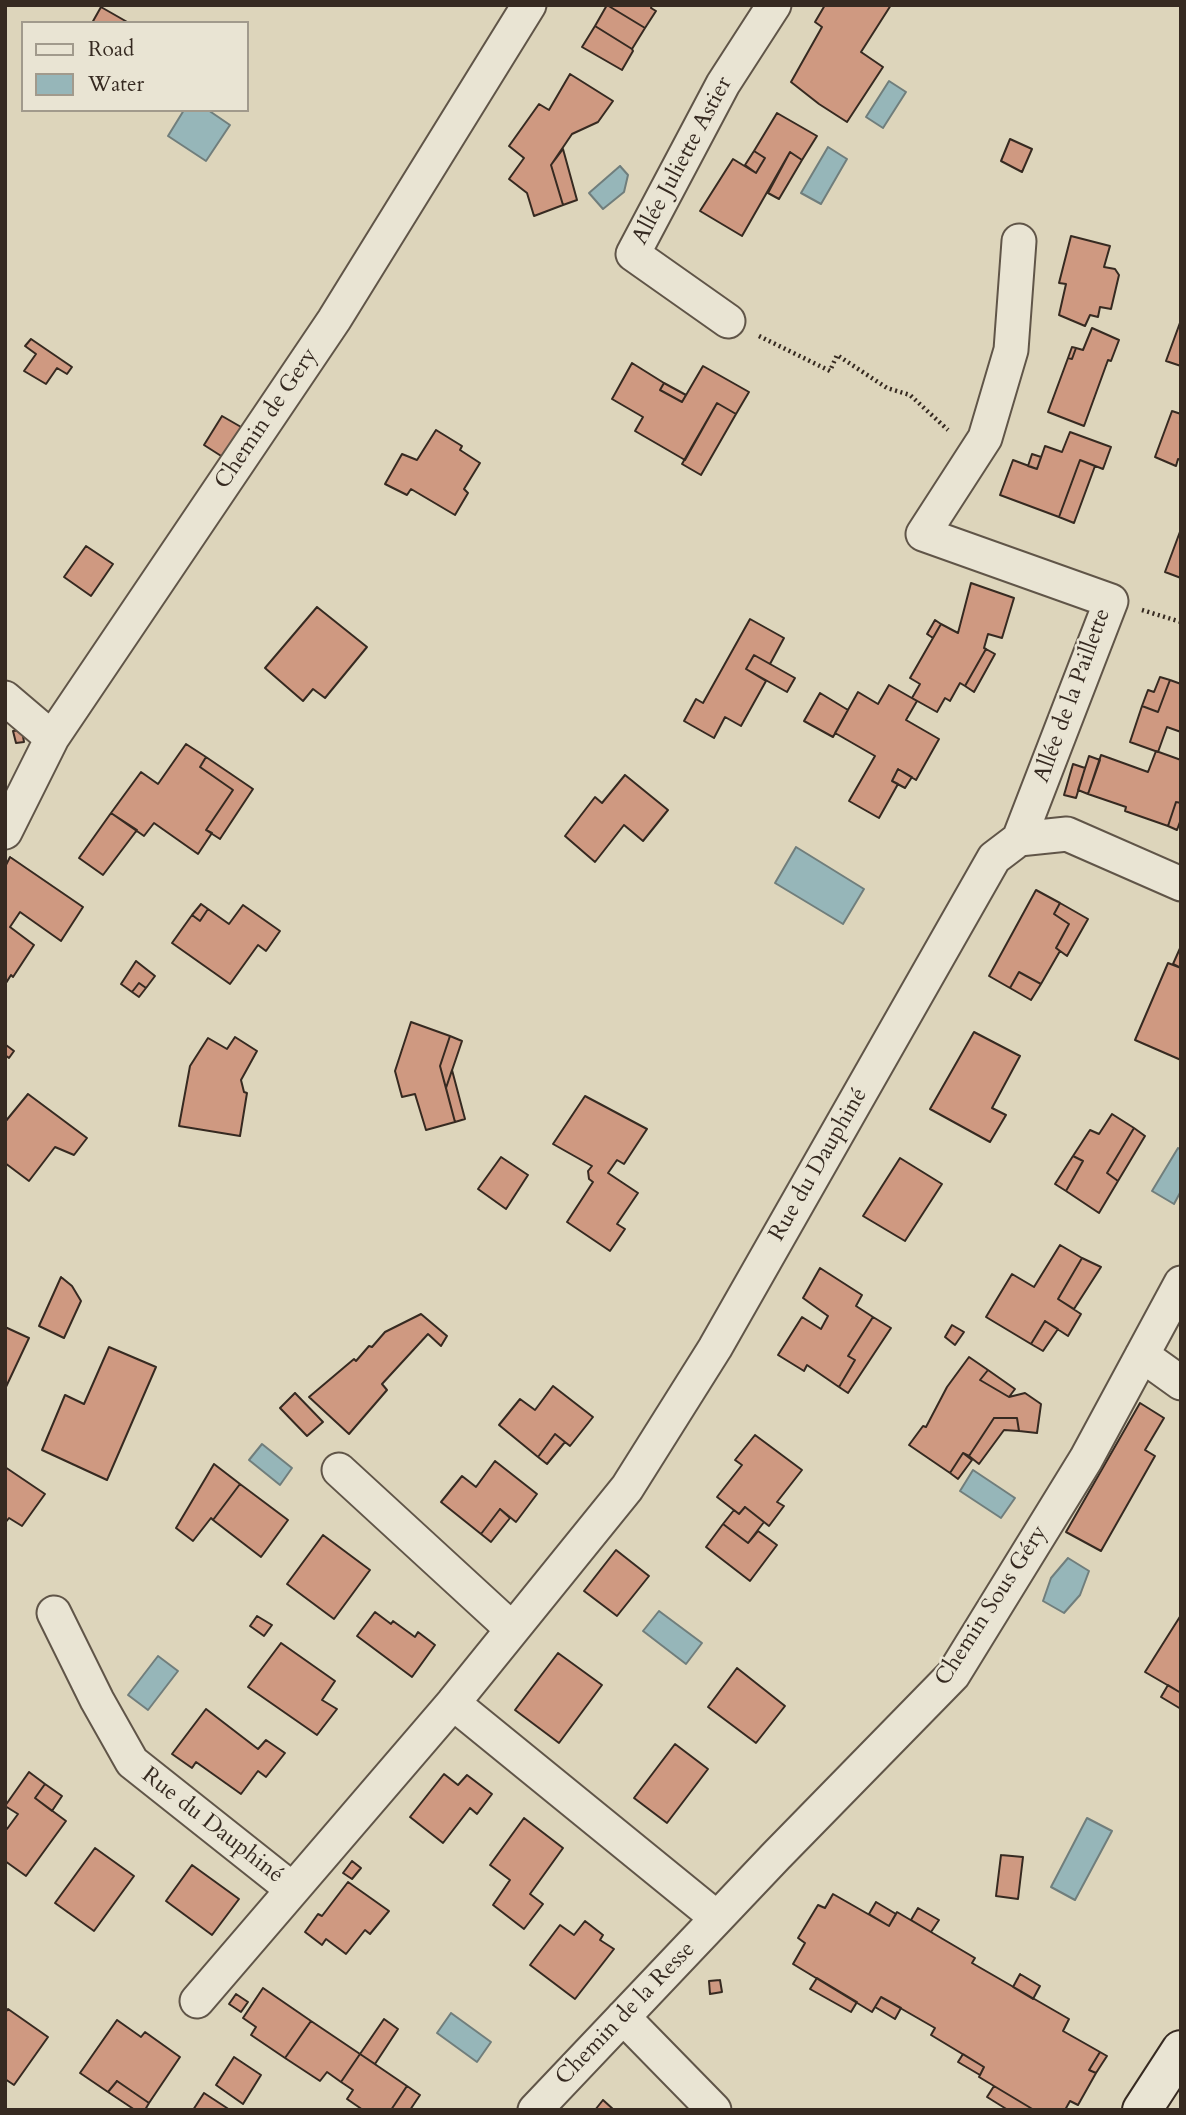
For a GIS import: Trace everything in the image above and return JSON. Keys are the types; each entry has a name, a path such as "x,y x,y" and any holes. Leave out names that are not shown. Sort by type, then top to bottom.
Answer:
{"main road":[{"path":"1142,2110 1181,2050"}],"street":[{"name":"Chemin de Gery","path":"5,832 52,738 334,320 529,5"},
{"name":"Allée Juliette Astier","path":"727,321 632,254 723,84 774,5"},
{"name":"Allée de la Paillette","path":"1019,241 1011,350 985,438 923,534 1111,601 1019,839"},
{"path":"5,698 52,738"},
{"path":"1019,839 1067,834 1181,884"},
{"name":"Rue du Dauphiné","path":"197,2001 453,1703 627,1488 715,1348 994,858 1019,839"},
{"name":"Chemin Sous Géry","path":"717,1918 953,1675 1086,1459 1181,1283"},
{"path":"1142,1355 1181,1383"},
{"path":"339,1469 512,1629"},
{"name":"Rue du Dauphiné","path":"54,1613 97,1700 132,1762 292,1889"},
{"path":"453,1703 717,1918"},
{"name":"Chemin de la Resse","path":"535,2110 717,1918"},
{"path":"624,2017 714,2110"}],"path":[{"path":"727,321 830,371 837,355 887,388 910,395 974,455"}],"water":[{"path":"889,81 906,92 883,128 866,117"},
{"path":"183,112 211,112 230,125 206,161 168,136"},
{"path":"828,147 847,159 821,204 801,193"},
{"path":"620,166 628,175 624,192 603,209 589,193"},
{"path":"796,847 864,889 843,924 775,883"},
{"path":"1178,1148 1181,1150 1181,1191 1174,1204 1152,1191"},
{"path":"262,1444 292,1468 280,1485 249,1460"},
{"path":"973,1470 1015,1498 1001,1518 960,1491"},
{"path":"1068,1558 1089,1571 1080,1595 1064,1613 1043,1601 1051,1578"},
{"path":"659,1611 702,1643 686,1664 643,1631"},
{"path":"158,1656 178,1671 148,1710 128,1695"},
{"path":"1087,1818 1112,1831 1075,1900 1051,1887"},
{"path":"451,2013 491,2042 477,2062 437,2033"}],"building":[{"path":"607,5 645,28 632,49 595,26"},
{"path":"607,5 652,5 651,8 656,11 645,28"},
{"path":"825,5 891,5 861,52 883,67 847,122 791,82 822,27 815,22"},
{"path":"101,7 126,21 93,21"},
{"path":"595,26 632,49 622,70 582,47"},
{"path":"570,74 613,101 598,122 572,134 551,165 563,205 534,216 527,193 509,179 524,158 509,146 539,104 549,110"},
{"path":"777,113 817,136 802,160 790,152 742,236 700,211 733,159 756,173 765,158 754,151"},
{"path":"1010,139 1032,149 1022,172 1001,161"},
{"path":"563,149 577,200 563,205 551,165"},
{"path":"754,151 765,158 756,173 745,165"},
{"path":"790,152 802,160 779,199 768,193"},
{"path":"1071,236 1110,246 1104,267 1115,269 1119,275 1111,309 1100,307 1098,317 1090,315 1085,326 1059,315 1066,284 1059,283"},
{"path":"1181,320 1181,366 1166,361"},
{"path":"1092,328 1119,340 1111,361 1108,360 1084,426 1048,412 1068,358 1072,359 1076,348 1083,350"},
{"path":"31,339 72,367 67,374 57,368 46,384 24,371 36,354 25,346"},
{"path":"1072,347 1076,348 1072,359 1068,358"},
{"path":"632,363 664,383 660,390 682,402 703,366 749,392 736,414 717,403 685,460 635,431 643,417 612,399"},
{"path":"664,383 686,395 682,402 660,390"},
{"path":"717,403 736,414 701,475 682,464"},
{"path":"1172,411 1181,414 1181,460 1178,459 1176,466 1155,457"},
{"path":"222,416 248,431 229,461 204,445"},
{"path":"436,430 462,446 460,450 480,463 464,489 468,493 455,515 411,489 407,495 385,484 402,454 417,460"},
{"path":"1070,432 1111,447 1103,469 1080,460 1059,517 1000,495 1013,460 1037,469 1045,446 1062,452"},
{"path":"1032,454 1041,457 1037,469 1028,466"},
{"path":"1080,460 1095,466 1074,523 1059,517"},
{"path":"1181,529 1181,578 1165,572"},
{"path":"86,546 113,564 91,596 64,577"},
{"path":"971,583 1014,598 1002,638 988,634 984,648 986,649 965,686 960,683 950,701 945,698 937,712 912,698 920,684 910,678 941,624 958,633"},
{"path":"317,607 367,647 325,698 313,689 303,701 265,668"},
{"path":"750,619 784,638 770,664 754,655 746,669 766,681 741,726 725,717 714,738 684,721 696,699 703,703"},
{"path":"935,620 941,624 933,638 927,634"},
{"path":"986,649 995,654 974,692 965,686"},
{"path":"754,655 795,678 787,692 746,669"},
{"path":"1160,677 1170,680 1158,712 1142,706 1148,690 1154,692"},
{"path":"1170,680 1181,684 1181,732 1167,727 1158,752 1130,742 1142,706 1158,712"},
{"path":"889,685 917,701 906,720 939,739 916,780 898,769 892,781 898,784 879,818 849,801 875,756 835,733 858,692 878,704"},
{"path":"820,693 848,710 833,737 804,721"},
{"path":"22,730 24,742 16,743 13,731"},
{"path":"186,744 206,757 200,767 233,790 206,830 212,833 198,854 154,823 144,836 111,813 141,772 158,784"},
{"path":"1156,751 1181,760 1181,803 1176,802 1168,826 1088,794 1101,755 1148,772"},
{"path":"1089,756 1100,760 1088,794 1078,790"},
{"path":"206,757 253,789 220,839 206,830 233,790 200,767"},
{"path":"1073,764 1085,768 1076,798 1064,795"},
{"path":"898,769 912,777 905,788 892,781"},
{"path":"625,775 668,810 643,841 624,825 595,862 565,836 595,797 602,803"},
{"path":"1176,802 1181,803 1181,819 1177,830 1168,826"},
{"path":"111,813 137,830 103,875 79,858"},
{"path":"10,857 83,907 61,941 20,912 10,927 34,945 6,983 5,867"},
{"path":"1036,890 1060,903 1054,914 1069,924 1056,948 1060,951 1041,984 1019,972 1010,988 989,976"},
{"path":"1060,903 1088,919 1067,956 1056,948 1069,924 1054,914"},
{"path":"201,904 208,909 200,921 192,915"},
{"path":"243,905 280,931 266,951 258,945 230,984 172,943 192,915 200,921 208,909 229,924"},
{"path":"1181,946 1181,968 1173,964"},
{"path":"136,961 155,976 146,988 139,983 132,992 121,984"},
{"path":"1168,963 1181,968 1181,1060 1135,1040"},
{"path":"1019,972 1041,984 1031,1000 1010,988"},
{"path":"139,983 146,988 139,997 132,992"},
{"path":"411,1022 450,1036 440,1066 455,1122 426,1130 415,1094 402,1097 395,1071"},
{"path":"974,1032 1020,1056 992,1108 1006,1115 990,1142 930,1109"},
{"path":"450,1036 462,1041 446,1088 440,1066"},
{"path":"235,1037 257,1051 241,1080 244,1092 247,1093 240,1136 179,1126 190,1066 208,1038 227,1049"},
{"path":"6,1045 14,1051 9,1058 5,1055"},
{"path":"452,1070 465,1119 455,1122 446,1088"},
{"path":"28,1094 87,1138 74,1155 55,1147 29,1181 5,1163 5,1122"},
{"path":"585,1096 647,1129 624,1164 617,1160 608,1173 638,1193 617,1224 625,1229 610,1251 567,1222 593,1182 589,1179 588,1171 592,1166 553,1144"},
{"path":"1112,1114 1134,1128 1107,1173 1118,1181 1099,1213 1066,1191 1083,1161 1073,1156 1090,1130 1099,1134"},
{"path":"1134,1128 1145,1136 1118,1181 1107,1173"},
{"path":"1073,1156 1083,1161 1066,1191 1055,1184"},
{"path":"501,1157 528,1175 506,1209 478,1189"},
{"path":"900,1158 942,1184 905,1241 863,1216"},
{"path":"1060,1245 1082,1258 1058,1299 1081,1314 1068,1336 1045,1321 1031,1344 986,1317 1012,1274 1034,1287"},
{"path":"1082,1258 1101,1267 1074,1309 1058,1299"},
{"path":"820,1268 862,1295 856,1306 873,1317 848,1356 855,1360 839,1387 807,1365 804,1371 778,1355 802,1317 821,1329 828,1316 803,1298"},
{"path":"61,1277 72,1286 81,1301 64,1338 39,1326"},
{"path":"421,1314 447,1336 441,1346 428,1334 382,1384 387,1390 349,1434 309,1397 354,1359 356,1361 385,1332"},
{"path":"873,1317 891,1328 848,1393 839,1387 855,1360 848,1356"},
{"path":"1045,1321 1058,1329 1043,1351 1031,1344"},
{"path":"952,1325 964,1332 955,1345 945,1337"},
{"path":"5,1327 29,1338 5,1389"},
{"path":"109,1347 156,1367 107,1480 42,1450 65,1395 84,1404"},
{"path":"969,1357 988,1370 980,1380 1009,1397 1025,1393 1041,1404 1037,1433 1019,1431 1017,1418 994,1418 969,1456 963,1453 950,1473 909,1445 923,1426 926,1427 947,1387"},
{"path":"988,1370 1015,1389 1009,1397 980,1380"},
{"path":"553,1386 593,1417 570,1446 555,1434 538,1457 499,1425 520,1399 535,1410"},
{"path":"295,1393 323,1422 307,1436 280,1408"},
{"path":"1140,1403 1164,1418 1145,1450 1155,1456 1101,1551 1066,1532"},
{"path":"994,1418 1017,1418 1019,1431 1004,1430 979,1464 969,1456"},
{"path":"555,1434 565,1442 547,1464 538,1457"},
{"path":"755,1435 802,1470 777,1502 784,1506 769,1526 745,1507 739,1514 717,1497 742,1465 735,1460"},
{"path":"963,1453 972,1460 958,1479 950,1473"},
{"path":"495,1461 537,1494 516,1522 500,1509 481,1534 441,1502 462,1476 476,1487"},
{"path":"214,1464 240,1484 193,1541 176,1528"},
{"path":"5,1467 45,1494 22,1526 9,1518 5,1523"},
{"path":"240,1484 288,1520 261,1557 213,1520"},
{"path":"745,1507 764,1522 748,1543 723,1524 734,1510 739,1514"},
{"path":"500,1509 510,1518 491,1542 481,1534"},
{"path":"723,1524 748,1543 758,1531 777,1545 750,1581 706,1547"},
{"path":"323,1535 370,1570 334,1619 287,1584"},
{"path":"616,1550 649,1576 617,1616 584,1591"},
{"path":"375,1612 415,1637 418,1632 435,1645 412,1677 357,1636"},
{"path":"1181,1615 1181,1693 1145,1672"},
{"path":"257,1616 272,1625 264,1636 250,1626"},
{"path":"281,1643 335,1681 322,1700 337,1709 317,1735 248,1687"},
{"path":"558,1653 602,1685 559,1743 515,1710"},
{"path":"737,1668 785,1706 756,1743 708,1707"},
{"path":"1168,1685 1181,1693 1181,1709 1161,1697"},
{"path":"206,1709 258,1749 266,1740 285,1753 266,1777 258,1771 241,1794 196,1762 192,1768 172,1754"},
{"path":"675,1744 708,1769 667,1823 634,1798"},
{"path":"29,1772 45,1784 35,1798 66,1821 26,1876 5,1861 5,1828 7,1829 18,1814 5,1806"},
{"path":"444,1774 458,1785 467,1775 492,1794 477,1814 470,1808 443,1843 410,1817"},
{"path":"45,1784 62,1796 52,1811 35,1798"},
{"path":"524,1818 563,1848 530,1894 543,1904 524,1929 493,1905 510,1880 490,1865"},
{"path":"95,1848 134,1876 94,1931 55,1903"},
{"path":"1001,1855 1023,1857 1018,1899 996,1896"},
{"path":"352,1861 361,1868 352,1879 343,1873"},
{"path":"192,1865 239,1899 212,1935 166,1901"},
{"path":"348,1882 389,1911 370,1934 365,1930 346,1954 326,1939 322,1945 305,1932 318,1914 322,1916"},
{"path":"833,1894 889,1926 897,1912 975,1958 972,1963 1069,2019 1063,2031 1100,2052 1089,2070 1096,2073 1078,2105 1070,2101 1065,2110 1034,2110 979,2077 984,2067 931,2035 935,2028 881,1997 872,2012 793,1964 805,1943 798,1938 818,1905 825,1908"},
{"path":"876,1902 896,1914 889,1926 869,1914"},
{"path":"918,1908 939,1920 931,1932 911,1920"},
{"path":"585,1921 603,1935 600,1940 614,1949 575,1999 530,1965 560,1925 574,1935"},
{"path":"1020,1974 1040,1986 1033,1999 1013,1987"},
{"path":"817,1978 857,2002 851,2012 810,1989"},
{"path":"720,1980 722,1992 710,1994 709,1981"},
{"path":"263,1988 311,2021 285,2058 251,2035 256,2027 243,2018"},
{"path":"236,1994 248,2002 241,2012 229,2004"},
{"path":"881,1997 901,2008 895,2019 875,2007"},
{"path":"8,2009 48,2037 14,2085 5,2079 5,2013"},
{"path":"384,2019 398,2029 375,2064 360,2054"},
{"path":"117,2020 141,2037 145,2032 180,2057 149,2103 117,2081 108,2092 80,2073"},
{"path":"311,2021 360,2054 341,2082 327,2072 320,2081 285,2058"},
{"path":"1100,2052 1107,2056 1096,2073 1089,2070"},
{"path":"360,2054 407,2086 391,2110 363,2110 347,2099 353,2090 341,2082"},
{"path":"963,2054 984,2067 980,2075 958,2062"},
{"path":"234,2057 261,2075 243,2104 216,2085"},
{"path":"117,2081 149,2103 145,2110 135,2110 108,2092"},
{"path":"407,2086 420,2095 410,2110 391,2110"},
{"path":"994,2086 1034,2110 1008,2110 987,2097"},
{"path":"204,2093 230,2110 193,2110"},
{"path":"603,2100 614,2110 595,2110"}]}
